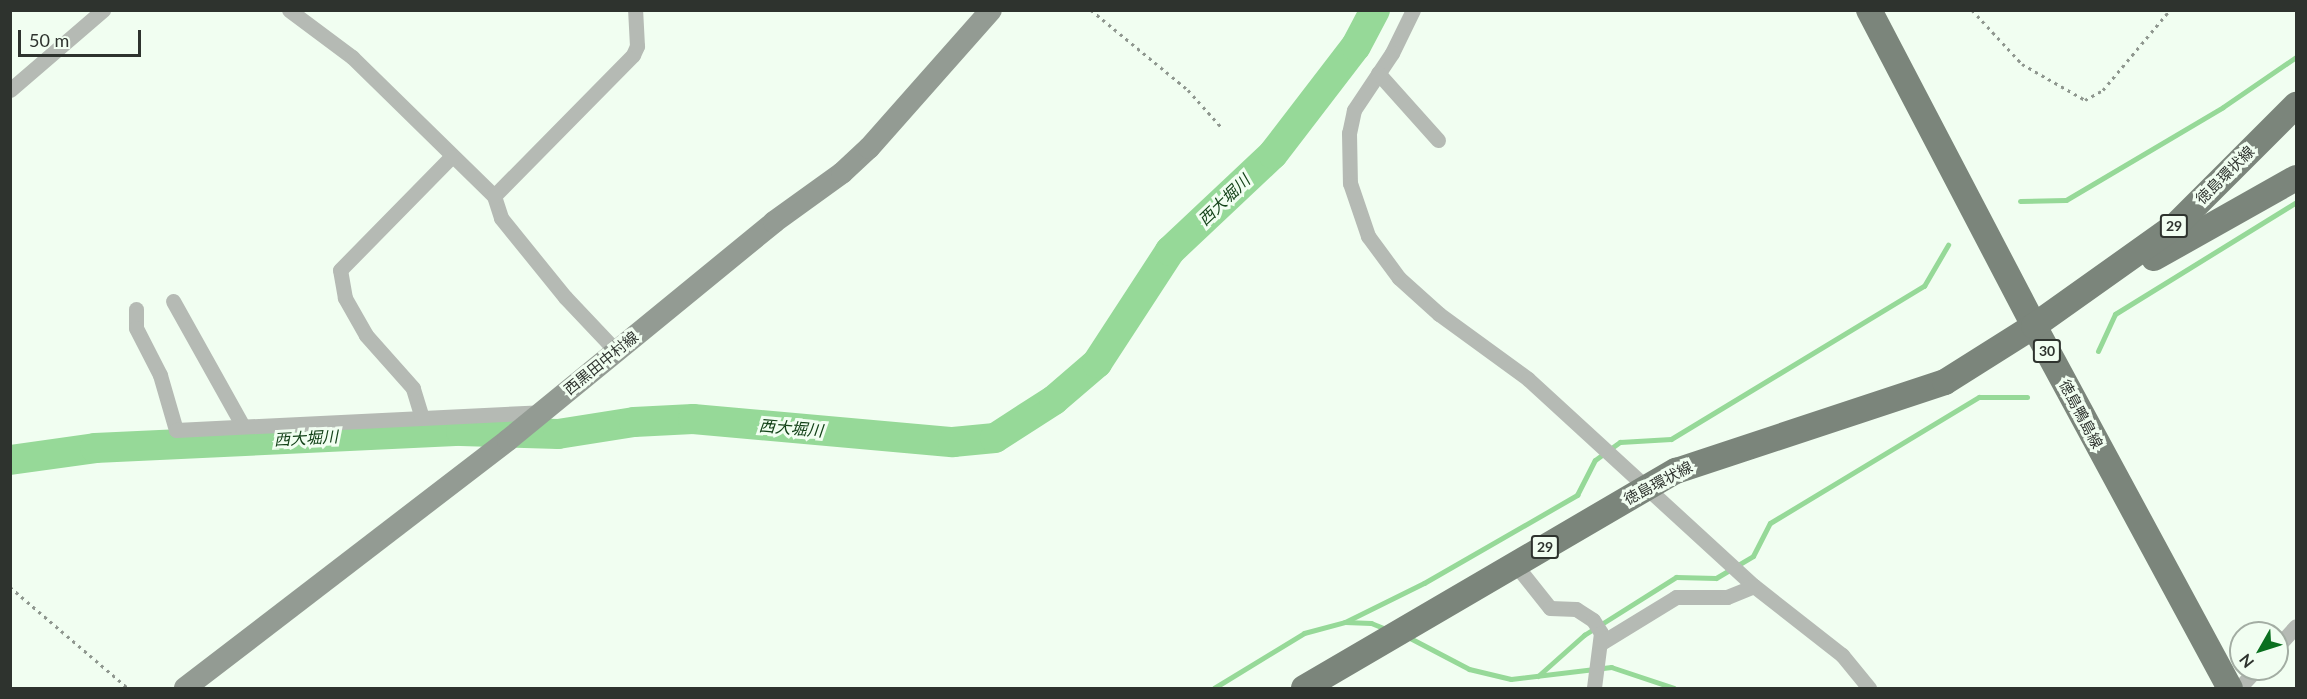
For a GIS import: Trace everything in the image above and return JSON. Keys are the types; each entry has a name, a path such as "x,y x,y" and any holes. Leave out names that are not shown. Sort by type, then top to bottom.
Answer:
{"main road":[{"name":"西黒田中村線","path":"185,688 508,440 774,222 842,173 869,148 991,10"},
{"name":"徳島鴨島線","path":"1869,10 2034,326 2230,688"},
{"name":"徳島環状線","path":"2034,326 2176,225 2296,105"},
{"name":"徳島環状線","path":"1304,688 1647,488 1700,462 1945,382 2034,326 2296,178"}],"street":[{"path":"10,90 104,10"},
{"path":"289,10 352,57 451,157 494,196 501,218 565,297 616,351"},
{"path":"494,196 633,55 637,46 635,10"},
{"path":"1413,10 1378,73 1354,110 1349,133 1350,183 1368,236 1415,292 1528,379 1754,586 1842,655 1869,688"},
{"path":"1378,73 1438,140"},
{"path":"422,418 413,388 366,335 345,298 340,270 451,157"},
{"path":"173,301 243,426"},
{"path":"136,309 136,328 160,375 176,430 422,418 535,418"},
{"path":"1515,564 1550,608 1576,609 1599,636 1595,685"},
{"path":"1599,636 1676,597 1727,597 1754,586"}],"path":[{"path":"1091,10 1188,90 1223,129"},
{"path":"1972,10 2022,64 2085,100 2103,90 2170,10"},
{"path":"10,587 128,688"}],"waterway":[{"name":"西大堀川","path":"10,460 95,448 461,431 558,434 634,422 693,419 953,442 995,438 1054,400 1097,363 1170,251 1273,154 1356,46 1375,10"},
{"path":"2020,201 2066,200 2223,107 2296,57"},
{"path":"2098,351 2115,314 2296,202"},
{"path":"1345,622 1424,583 1577,495 1595,460 1620,442 1671,439 1924,286 1948,245"},
{"path":"1538,676 1584,635 1676,577 1716,578 1753,556 1770,523 1979,397 2027,397"},
{"path":"1214,688 1304,633 1345,622 1371,623 1388,630"},
{"path":"1408,637 1469,669 1511,679 1611,667 1674,688"}]}
